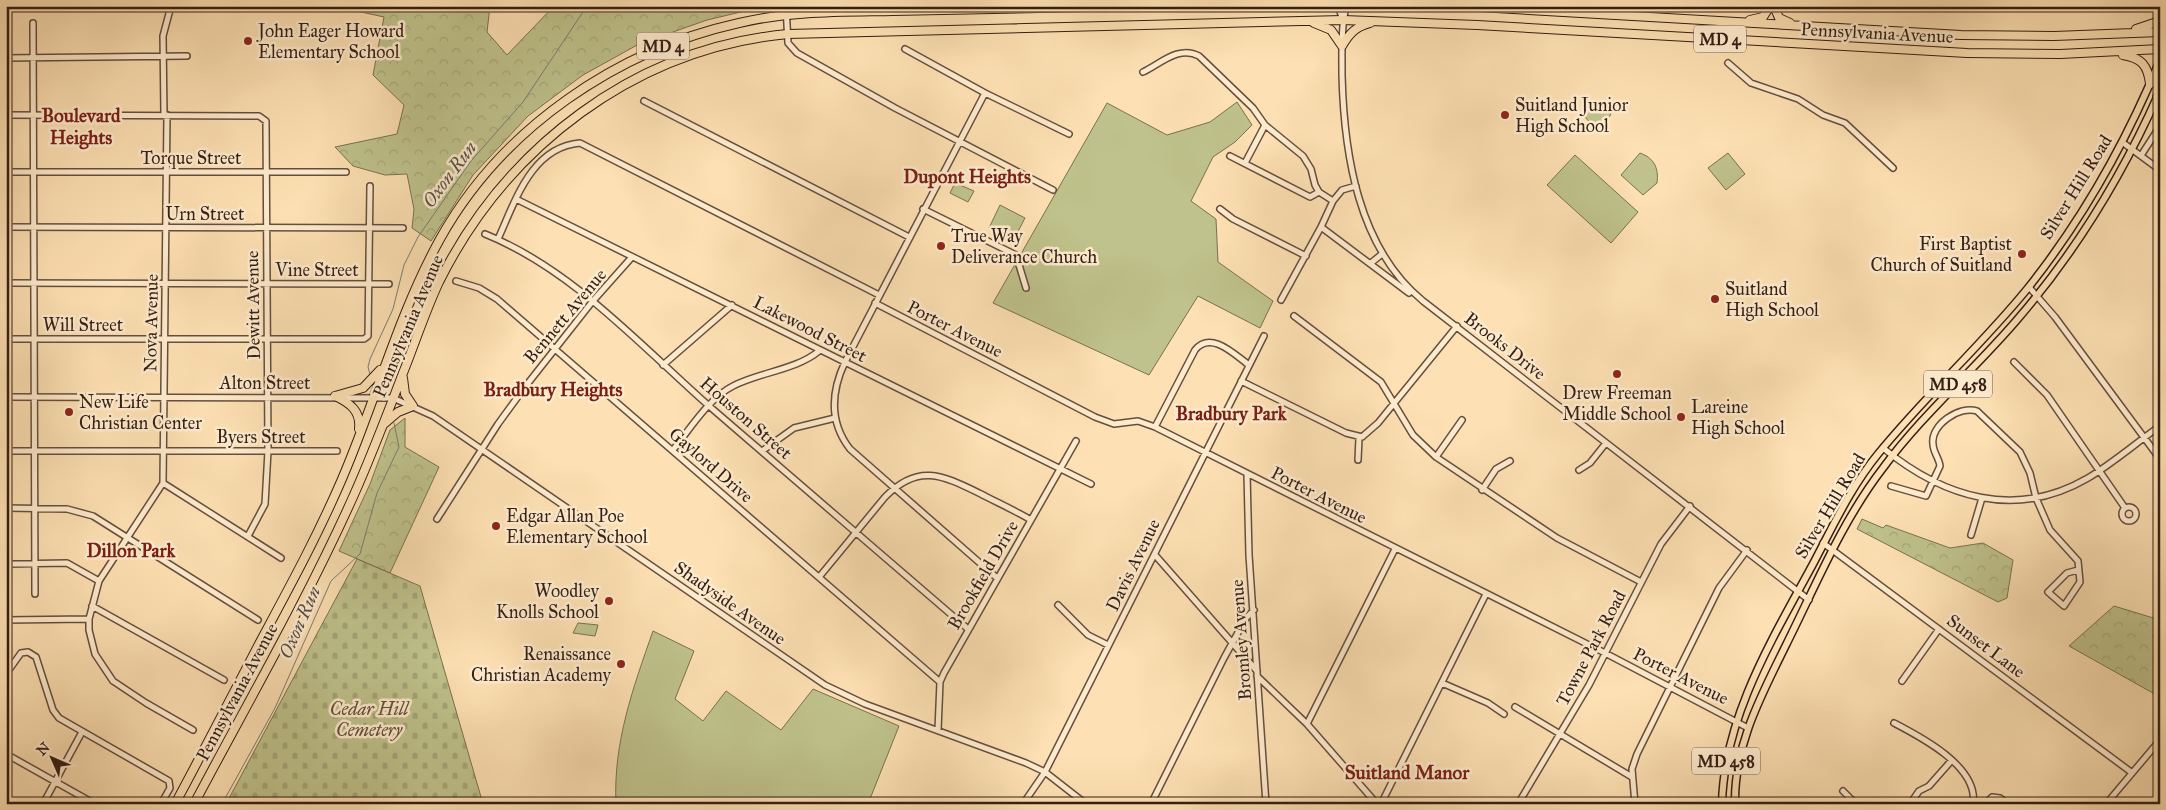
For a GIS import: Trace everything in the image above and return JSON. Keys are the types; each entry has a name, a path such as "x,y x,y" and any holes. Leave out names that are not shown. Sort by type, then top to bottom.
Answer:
{"highway":[{"name":"Pennsylvania Avenue","path":"175,804 312,544 355,447 402,322 440,238 460,208 501,158 554,109 595,80 663,46 728,26 786,16 1132,6"},
{"name":"Pennsylvania Avenue","path":"1461,6 1980,36 2099,35 2160,32"},
{"path":"1741,22 1760,18 1770,6"},
{"path":"1774,6 1779,18 1794,25"},
{"path":"1302,20 1331,30 1342,46 1348,35 1357,28 1378,21"},
{"name":"Pennsylvania Avenue","path":"194,804 314,577 353,498 432,298 457,249 492,196 535,150 586,109 642,76 711,48 788,34 1343,20 1939,52 2022,54 2107,53 2160,49"},
{"path":"2099,35 2141,28 2160,21"},
{"path":"2107,53 2135,57 2140,60 2148,70 2150,84"},
{"path":"335,396 358,391 373,380 382,367 402,322"},
{"path":"383,426 398,412 413,406 405,394 402,376"},
{"path":"335,396 352,406 357,414 360,427 355,447"}],"main road":[{"name":"Silver Hill Road","path":"1722,804 1726,762 1737,720 1798,592 1853,488 1883,448 1982,341 2029,286 2074,222 2122,142 2160,60"},
{"name":"Silver Hill Road","path":"1735,804 1739,761 1756,706 1833,550 1864,495 1892,455 1992,348 2038,294 2091,217 2132,148 2159,94"}],"street":[{"name":"Nova Avenue","path":"163,483 166,172 163,36 171,6"},
{"path":"786,6 788,42 797,53 895,108 960,140 1053,190"},
{"name":"Brooks Drive","path":"1338,6 1343,20"},
{"name":"Brooks Drive","path":"1346,6 1343,20 1342,46 1346,148 1356,186 1382,254 1396,276 1423,301 1747,550 1809,600"},
{"path":"33,23 33,565 35,594"},
{"path":"906,49 986,93 1069,134"},
{"path":"1143,72 1176,54 1194,53 1204,59 1252,108 1265,125 1303,156 1311,170 1315,185 1320,192 1333,201"},
{"path":"6,58 187,56"},
{"path":"1728,63 1751,83 1798,99 1823,116 1845,123 1893,168"},
{"path":"986,93 909,236 845,362 835,389 836,418 842,437 850,449 997,578"},
{"path":"644,101 909,236"},
{"path":"6,115 165,115"},
{"name":"Dewitt Avenue","path":"165,115 258,116 266,121 268,451 265,504 248,536"},
{"path":"1245,163 1265,125"},
{"path":"2142,154 2160,126"},
{"path":"2122,142 2142,154 2160,170"},
{"path":"498,239 529,175 547,158 570,144 584,144 879,295"},
{"path":"1230,156 1310,197 1320,192"},
{"name":"Torque Street","path":"6,172 346,172"},
{"path":"369,284 370,186"},
{"path":"1281,300 1306,256 1333,201 1342,190 1356,186"},
{"name":"Lakewood Street","path":"516,199 1090,484"},
{"path":"923,209 1016,255 1026,288"},
{"path":"1220,209 1233,219 1306,256"},
{"name":"Urn Street","path":"6,227 403,228"},
{"path":"1321,227 1398,285 1423,301"},
{"name":"Houston Street","path":"485,234 550,267 968,629"},
{"path":"1371,263 1382,254"},
{"name":"Bennett Avenue","path":"437,519 481,449 520,393 592,302 632,257"},
{"name":"Gaylord Drive","path":"456,281 491,294 820,576 940,682"},
{"name":"Vine Street","path":"6,283 389,284"},
{"name":"Will Street","path":"6,339 364,340 368,336 369,284"},
{"path":"2029,286 2038,294 2160,459"},
{"name":"Porter Avenue","path":"875,303 1095,417 1114,424 1138,421 1155,427 1737,720 1748,728"},
{"path":"664,365 732,305"},
{"path":"1294,316 1377,378 1384,386 1413,436 1436,457 1482,490 1557,538 1641,582"},
{"path":"1241,381 1358,438 1367,434 1457,326"},
{"name":"Davis Avenue","path":"1023,804 1045,772 1204,452 1264,336"},
{"path":"1155,427 1195,350 1201,344 1208,342 1217,343 1249,365"},
{"path":"672,450 723,392 734,386 802,361 819,351"},
{"path":"2014,362 2047,395 2125,508"},
{"name":"Alton Street","path":"6,397 268,398 335,396 374,398"},
{"name":"Shadyside Avenue","path":"374,398 393,398 433,416 825,685 850,698 1020,759 1045,772 1086,804"},
{"path":"1891,486 1926,496 1940,466 1933,446 1935,435 1953,414 1970,409 1980,412 2020,452 2030,473 2036,498 2050,530 2078,561 2080,576 2078,587 2064,606 2048,592 2067,573 2078,570"},
{"path":"762,451 794,428 836,418"},
{"path":"1436,457 1462,420"},
{"path":"1883,448 1932,482 1982,498 2036,498 2068,488 2100,470 2160,426"},
{"path":"1358,438 1358,460"},
{"name":"Brookfield Drive","path":"938,730 940,682 968,629 1076,442"},
{"path":"1579,470 1590,463 1606,442"},
{"name":"Byers Street","path":"6,451 337,451"},
{"path":"1482,490 1496,469 1510,461"},
{"name":"Bromley Avenue","path":"1247,474 1248,539 1266,804"},
{"path":"820,576 894,488 908,479 919,476 947,478 1031,520"},
{"path":"193,730 113,681 95,654 89,619 99,581 163,483 281,558"},
{"path":"1971,535 1982,498"},
{"name":"Towne Park Road","path":"1518,804 1605,653 1664,540 1690,506"},
{"path":"6,508 78,511 99,519 258,620"},
{"name":"Sunset Lane","path":"1823,543 2131,772"},
{"path":"1308,724 1395,548"},
{"path":"1635,804 1632,778 1635,758 1720,588 1747,550"},
{"path":"1154,555 1257,673 1308,724 1377,804"},
{"path":"6,564 67,563 99,581"},
{"path":"1382,804 1486,594"},
{"path":"1058,605 1084,632 1108,645"},
{"path":"92,606 224,680"},
{"path":"1151,804 1232,643 1246,618 1254,610"},
{"path":"6,620 89,619"},
{"path":"1902,681 1939,629"},
{"path":"6,674 17,656 21,653 28,652 36,657 40,664 54,710 59,718 169,781 170,788 162,804"},
{"path":"1442,683 1488,703 1504,714"},
{"path":"1515,707 1632,778"},
{"path":"1894,723 1923,738 1951,761 1970,780 1974,793 1974,804"},
{"path":"44,804 82,732"},
{"path":"2106,804 2131,772 2160,740"},
{"path":"6,754 96,804"},
{"path":"1910,804 1919,790 1929,786 1951,761"},
{"path":"1843,791 1856,804"},
{"path":"1985,804 1992,797 1996,796 2008,804"}],"green space":[{"path":"343,6 490,6 487,32 507,55 554,6 766,6 707,20 639,44 583,75 528,116 473,175 431,241 412,228 414,209 407,174 385,175 353,166 335,147 397,134 404,105 373,75 384,17 343,8"},
{"path":"1597,101 1611,114 1605,122 1598,125 1591,123 1584,115"},
{"path":"1237,102 1252,125 1235,142 1213,157 1191,201 1216,219 1218,262 1273,301 1260,328 1198,296 1149,375 993,303 1107,103 1167,135 1210,122"},
{"path":"1640,153 1655,164 1657,173 1657,183 1643,195 1621,175"},
{"path":"1728,153 1745,174 1726,190 1708,168"},
{"path":"1575,155 1638,212 1611,243 1547,185"},
{"path":"955,183 974,191 968,202 950,193"},
{"path":"1000,205 1025,218 1013,241 989,228"},
{"path":"405,418 405,447 439,467 390,573 339,551 370,484 390,430"},
{"path":"1862,519 1883,528 1886,525 1950,548 1983,543 2013,560 2007,598 1998,602 1857,529"},
{"name":"Cedar Hill Cemetery","path":"357,559 420,586 483,804 226,804"},
{"path":"2114,606 2160,620 2160,697 2069,646"},
{"path":"578,623 598,625 595,636 573,633"},
{"path":"653,631 694,651 675,699 703,721 726,691 781,730 813,689 899,726 868,804 616,804 616,781 621,737 638,674"}],"waterway":[{"name":"Oxon Run","path":"370,374 368,367 370,359 393,309 404,265 418,237 471,161 523,102 587,6"},
{"name":"Oxon Run","path":"222,804 275,708 331,581 360,554 377,493 399,447 394,423"}],"place":[{"name":"John Eager Howard Elementary School","path":"248,41"},
{"name":"Suitland Junior High School","path":"1505,115"},
{"name":"True Way Deliverance Church","path":"941,246"},
{"name":"First Baptist Church of Suitland","path":"2022,254"},
{"name":"Suitland High School","path":"1715,299"},
{"name":"Drew Freeman Middle School","path":"1617,374"},
{"name":"New Life Christian Center","path":"69,412"},
{"name":"Lareine High School","path":"1681,417"},
{"name":"Edgar Allan Poe Elementary School","path":"496,526"},
{"name":"Woodley Knolls School","path":"609,601"},
{"name":"Renaissance Christian Academy","path":"621,664"}],"district":[{"name":"Boulevard Heights","path":"81,126"},
{"name":"Dupont Heights","path":"967,176"},
{"name":"Bradbury Heights","path":"553,389"},
{"name":"Bradbury Park","path":"1231,413"},
{"name":"Dillon Park","path":"131,550"},
{"name":"Suitland Manor","path":"1407,772"}]}
